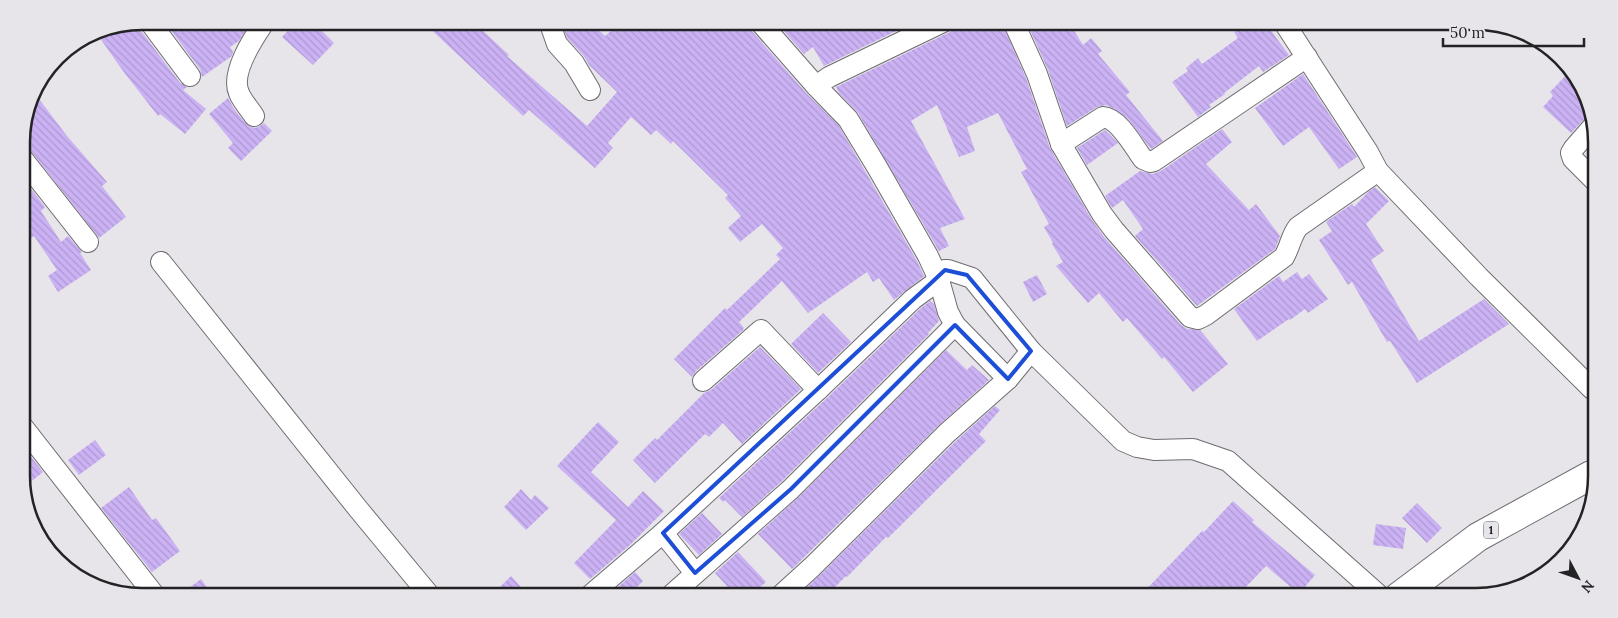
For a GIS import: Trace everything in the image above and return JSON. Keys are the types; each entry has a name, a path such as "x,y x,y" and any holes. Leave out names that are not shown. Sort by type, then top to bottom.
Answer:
{"highway":[{"name":"1","path":"1409,588 1478,537 1588,476"}],"street":[{"path":"156,30 190,76"},
{"path":"254,116 238,91 237,80 239,69 258,30"},
{"path":"552,30 557,44 574,63 590,90"},
{"path":"768,30 816,86 848,119 928,256 951,275 972,278 1031,351 1123,440 1137,447 1154,450 1193,450 1228,461 1372,588"},
{"path":"816,86 928,30"},
{"path":"1017,30 1037,74 1061,144 1102,214 1190,317 1198,319 1206,315 1284,256 1298,227 1378,171"},
{"path":"1289,30 1368,152 1378,171 1479,277 1588,385"},
{"path":"1061,144 1103,118 1106,118 1117,123 1144,159 1150,162 1154,161 1307,57"},
{"path":"1587,133 1571,153 1573,159 1588,174"},
{"path":"30,168 88,242"},
{"path":"161,262 364,517 423,588"},
{"path":"951,275 948,312 955,325 1008,379"},
{"path":"599,588 663,533 818,390 913,299 951,275"},
{"path":"679,588 791,488 955,325"},
{"path":"703,381 761,330 818,390"},
{"path":"789,588 826,554 947,433 1008,379 1031,351"},
{"path":"30,436 149,588"},
{"path":"663,533 695,573"}],"highlighted area":[{"path":"945,270 967,275 1031,351 1008,379 955,325 791,489 695,573 663,533"}],"building":[{"path":"140,30 180,83 187,87 183,90 206,109 185,134 160,114 158,116 100,38 120,32"},
{"path":"171,30 246,30 239,41 230,47 233,52 232,56 202,77 200,69"},
{"path":"289,30 321,30 334,43 313,65 282,37"},
{"path":"432,30 482,30 509,55 507,56 587,126 617,92 590,66 583,55 567,38 564,30 599,30 605,36 612,30 751,30 807,94 839,126 924,276 894,300 879,278 873,282 867,272 808,313 782,281 739,322 744,328 743,330 695,372 692,377 674,359 725,308 727,310 780,259 776,255 783,248 762,224 740,242 728,228 741,216 725,198 728,195 673,141 671,144 656,130 651,135 631,117 608,143 613,148 595,168 529,110 523,116"},
{"path":"783,30 896,31 824,66 813,47 804,54"},
{"path":"952,30 1005,30 1026,78 1050,148 1092,220 1105,238 1181,325 1187,329 1200,330 1228,364 1193,392 1164,357 1162,359 1127,318 1123,322 1099,293 1088,303 1056,266 1063,262 1044,227 1049,224 1021,172 1027,169 998,113 967,127 975,151 959,157 937,105 911,121 965,219 940,228 949,246 939,251 858,113 839,93 836,87"},
{"path":"1030,30 1074,30 1083,45 1091,38 1102,51 1098,54 1130,92 1126,95 1163,141 1151,149 1128,119 1106,105 1097,107 1067,126 1048,70"},
{"path":"1237,30 1271,30 1289,55 1263,72 1259,66 1209,105 1211,107 1198,117 1172,82 1188,71 1186,68 1198,58 1202,64 1238,38 1234,32"},
{"path":"1303,74 1357,157 1339,169 1309,127 1283,146 1255,108"},
{"path":"1566,75 1580,99 1585,118 1571,133 1543,107 1553,96 1550,92"},
{"path":"38,98 67,136 107,182 102,186 126,217 99,238 31,151 30,134"},
{"path":"228,98 234,109 248,126 255,128 264,123 272,131 241,161 228,148 233,143 209,114"},
{"path":"1222,129 1232,142 1206,164 1249,210 1256,204 1280,236 1275,249 1197,306 1135,236 1143,229 1123,200 1112,208 1105,196 1140,171 1152,174 1161,171"},
{"path":"1105,130 1118,143 1087,165 1077,148"},
{"path":"30,187 45,207 41,211 61,242 68,236 82,252 80,253 91,270 58,292 48,276 57,270 34,236 30,239"},
{"path":"1375,187 1389,201 1366,224 1384,251 1371,260 1419,341 1484,299 1509,324 1417,383 1390,341 1387,342 1352,282 1348,285 1319,240 1332,231 1326,222 1352,204 1354,207"},
{"path":"1297,272 1302,279 1309,274 1328,299 1308,313 1305,309 1257,341 1234,309 1279,276 1283,282"},
{"path":"1037,275 1047,294 1033,302 1023,282"},
{"path":"930,301 934,304 939,321 929,334 783,480 742,517 725,500 723,502 719,498 921,308"},
{"path":"823,313 851,342 818,373 791,344"},
{"path":"760,347 801,389 742,444 723,423 709,437 705,434 655,483 633,460 655,438 657,440 704,393 711,390"},
{"path":"946,350 967,370 972,365 989,380 939,425 792,569 758,534 799,497"},
{"path":"995,406 1000,410 979,434 986,441 847,577 834,588 806,588 820,575 955,442"},
{"path":"598,422 619,442 591,472 628,507 643,491 664,511 630,545 590,579 574,563 616,520 557,466"},
{"path":"95,440 106,455 79,475 68,460"},
{"path":"30,456 43,472 30,482"},
{"path":"129,487 152,520 156,518 180,551 152,572 101,508"},
{"path":"521,489 531,500 535,495 549,508 526,530 504,507"},
{"path":"1233,501 1254,520 1252,522 1315,575 1304,588 1292,588 1266,566 1245,588 1148,588 1202,531 1204,532"},
{"path":"1417,503 1442,528 1427,543 1402,518"},
{"path":"702,513 722,534 699,555 679,534"},
{"path":"1376,524 1406,528 1403,549 1373,545"},
{"path":"738,552 766,582 759,588 729,588 715,573"},
{"path":"635,572 643,581 636,588 617,588"},
{"path":"511,576 522,588 499,588"},
{"path":"201,579 208,588 189,588"}]}
